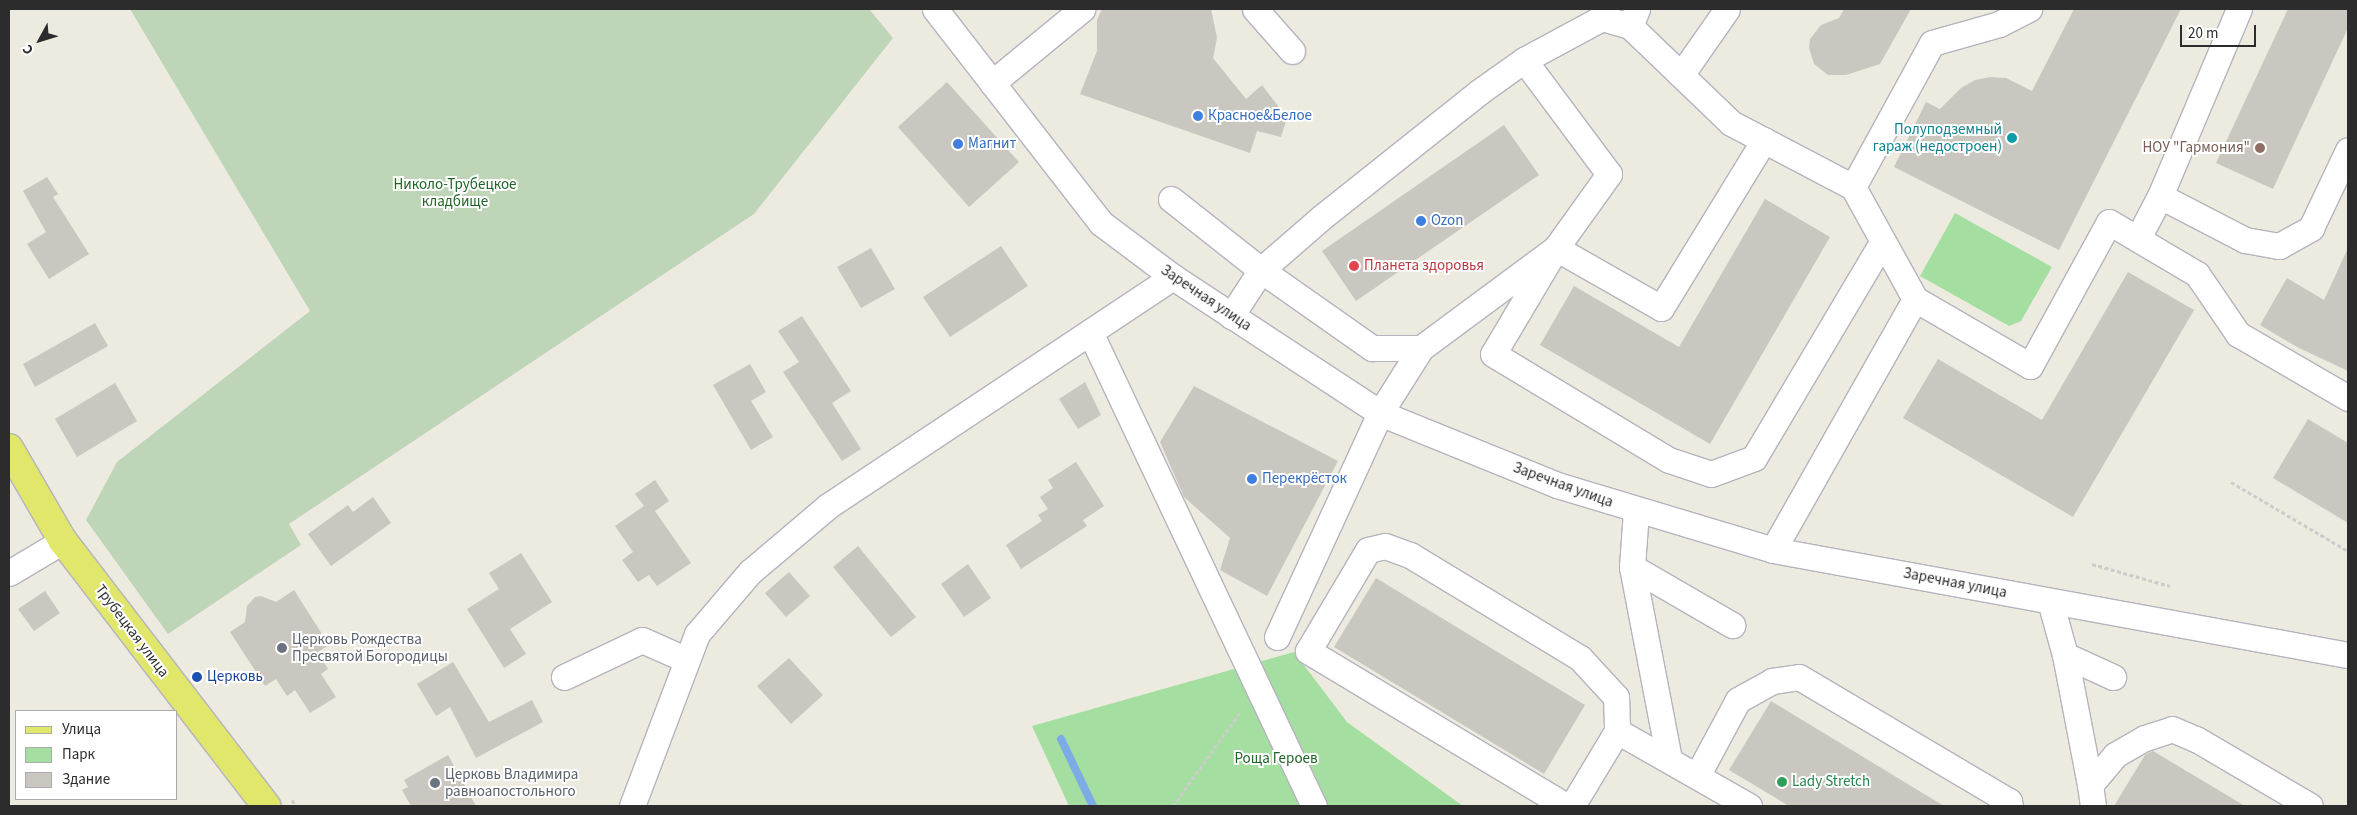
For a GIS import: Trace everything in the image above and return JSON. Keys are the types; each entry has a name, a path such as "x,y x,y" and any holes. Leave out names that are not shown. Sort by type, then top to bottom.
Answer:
{"main road":[{"name":"Трубецкая улица","path":"9,448 63,541 266,806"}],"street":[{"path":"992,83 1082,9"},
{"path":"1256,9 1292,51"},
{"path":"1681,75 1727,9"},
{"path":"1853,187 1932,42 1999,24 2029,9"},
{"path":"2138,238 2160,196 2239,9"},
{"name":"Заречная улица","path":"940,11 992,83 1101,223 1173,277 1380,413 1557,486 1636,511 1773,550 2348,655"},
{"path":"1231,316 1261,270 1322,217 1479,92 1524,60 1602,18 1634,18 1681,75 1732,123 1853,187 1915,299 2030,366 2109,222 2196,274 2238,334 2348,398"},
{"path":"1524,60 1609,174 1556,248 1493,354 1669,460 1711,474 1754,458 1883,241"},
{"path":"1556,248 1661,308 1764,140"},
{"path":"2160,196 2245,240 2279,246 2311,228 2348,150"},
{"path":"1171,199 1261,270 1372,348 1421,348"},
{"path":"1277,637 1380,413 1421,348 1556,248"},
{"path":"632,806 697,634 750,572 828,506 1173,277"},
{"path":"1773,550 1915,299"},
{"path":"1090,332 1259,686 1314,806"},
{"path":"1636,511 1632,567 1669,760"},
{"path":"9,573 63,541"},
{"path":"1566,806 1308,651 1368,550 1384,546 1410,555 1580,658 1616,697 1617,730 1572,806"},
{"path":"1632,567 1732,625"},
{"path":"2050,601 2065,655 2092,796"},
{"path":"564,677 642,640 687,660"},
{"path":"2065,655 2113,677"},
{"path":"1697,776 1738,700 1772,681 1799,677 2009,801 2010,806"},
{"path":"2092,796 2115,755 2145,738 2172,729 2196,739 2310,806"},
{"path":"1617,730 1750,806"}],"path":[{"path":"2231,482 2348,551"},
{"path":"2092,564 2170,586"},
{"path":"1172,806 1259,686"}],"green space":[{"name":"Николо-Трубецкое кладбище","path":"130,9 869,9 893,38 754,214 289,524 301,545 168,634 86,520 117,462 310,311"},
{"path":"1955,213 2052,267 2021,321 2009,326 1920,276"},
{"name":"Роща Героев","path":"1294,652 1347,722 1463,806 1069,806 1032,726"}],"building":[{"path":"1102,9 1211,9 1217,38 1213,58 1246,99 1262,85 1287,118 1281,137 1257,131 1250,153 1080,94 1097,51 1097,20"},
{"path":"1844,9 1911,9 1880,64 1846,75 1828,75 1814,64 1809,48 1810,39 1821,25 1839,18"},
{"name":"Полуподземный гараж (недостроен)","path":"2074,9 2181,9 2059,250 1894,167 1926,102 1940,109 1961,88 1975,80 1990,77 2006,78 2032,91"},
{"path":"2288,9 2348,9 2348,28 2273,189 2216,163"},
{"name":"Магнит","path":"947,82 1019,162 969,207 898,127"},
{"path":"1504,125 1539,175 1356,301 1322,251"},
{"path":"47,177 58,194 53,197 89,254 49,279 27,244 46,232 23,191"},
{"path":"1765,199 1830,237 1710,444 1540,345 1574,286 1679,347"},
{"path":"1001,246 1028,286 950,337 923,297"},
{"path":"871,248 895,289 861,308 837,267"},
{"path":"2348,248 2348,371 2297,347 2260,325 2287,278 2324,300"},
{"path":"2128,272 2194,310 2073,517 1903,418 1938,359 2042,420"},
{"path":"802,316 851,391 832,403 861,449 842,461 783,372 799,362 778,331"},
{"path":"95,323 108,346 35,387 23,364"},
{"path":"750,364 766,392 751,401 773,437 751,450 713,385"},
{"path":"1085,382 1101,415 1078,429 1059,399"},
{"path":"115,383 137,421 77,457 55,419"},
{"name":"Перекрёсток","path":"1194,386 1338,461 1267,596 1220,570 1230,538 1184,497 1160,442"},
{"path":"2308,419 2348,443 2348,523 2273,478"},
{"path":"1076,462 1104,506 1083,520 1087,526 1021,569 1006,545 1042,521 1038,515 1048,509 1040,497 1053,488 1048,480"},
{"path":"655,480 669,501 655,511 691,563 657,586 649,575 638,582 622,560 633,552 615,526 644,506 635,494"},
{"path":"373,497 391,523 331,566 308,534 348,505 353,512"},
{"path":"858,546 916,617 891,637 833,567"},
{"path":"521,553 552,602 510,629 526,654 504,668 467,609 499,589 489,573"},
{"path":"968,564 991,598 964,617 941,584"},
{"path":"789,572 810,596 786,617 765,593"},
{"path":"1376,578 1585,705 1544,774 1334,647"},
{"name":"Церковь Рождества Пресвятой Богородицы","path":"294,590 329,645 318,652 328,669 321,674 336,697 310,713 295,690 287,696 276,679 265,686 230,632 245,622 247,606 255,597 261,596 276,602"},
{"path":"45,591 60,613 34,631 18,609"},
{"path":"789,658 823,695 791,724 757,686"},
{"path":"453,662 489,722 532,700 543,722 476,758 450,707 436,716 417,684"},
{"path":"1771,701 1944,806 1789,806 1729,770"},
{"path":"2153,751 2245,806 2114,806 2145,755"},
{"name":"Церковь Владимира равноапостольного","path":"448,755 476,806 411,806 402,790 408,787 404,780"}],"waterway":[{"path":"1061,739 1093,806"}],"place":[{"name":"Красное&Белое","path":"1198,116"},
{"name":"Полуподземный гараж (недостроен)","path":"2012,138"},
{"name":"Магнит","path":"958,144"},
{"name":"НОУ \"Гармония\"","path":"2260,148"},
{"name":"Ozon","path":"1421,221"},
{"name":"Планета здоровья","path":"1354,266"},
{"name":"Перекрёсток","path":"1252,479"},
{"name":"Церковь Рождества Пресвятой Богородицы","path":"282,648"},
{"name":"Церковь","path":"197,677"},
{"name":"Lady Stretch","path":"1782,782"},
{"name":"Церковь Владимира равноапостольного","path":"435,783"}]}
